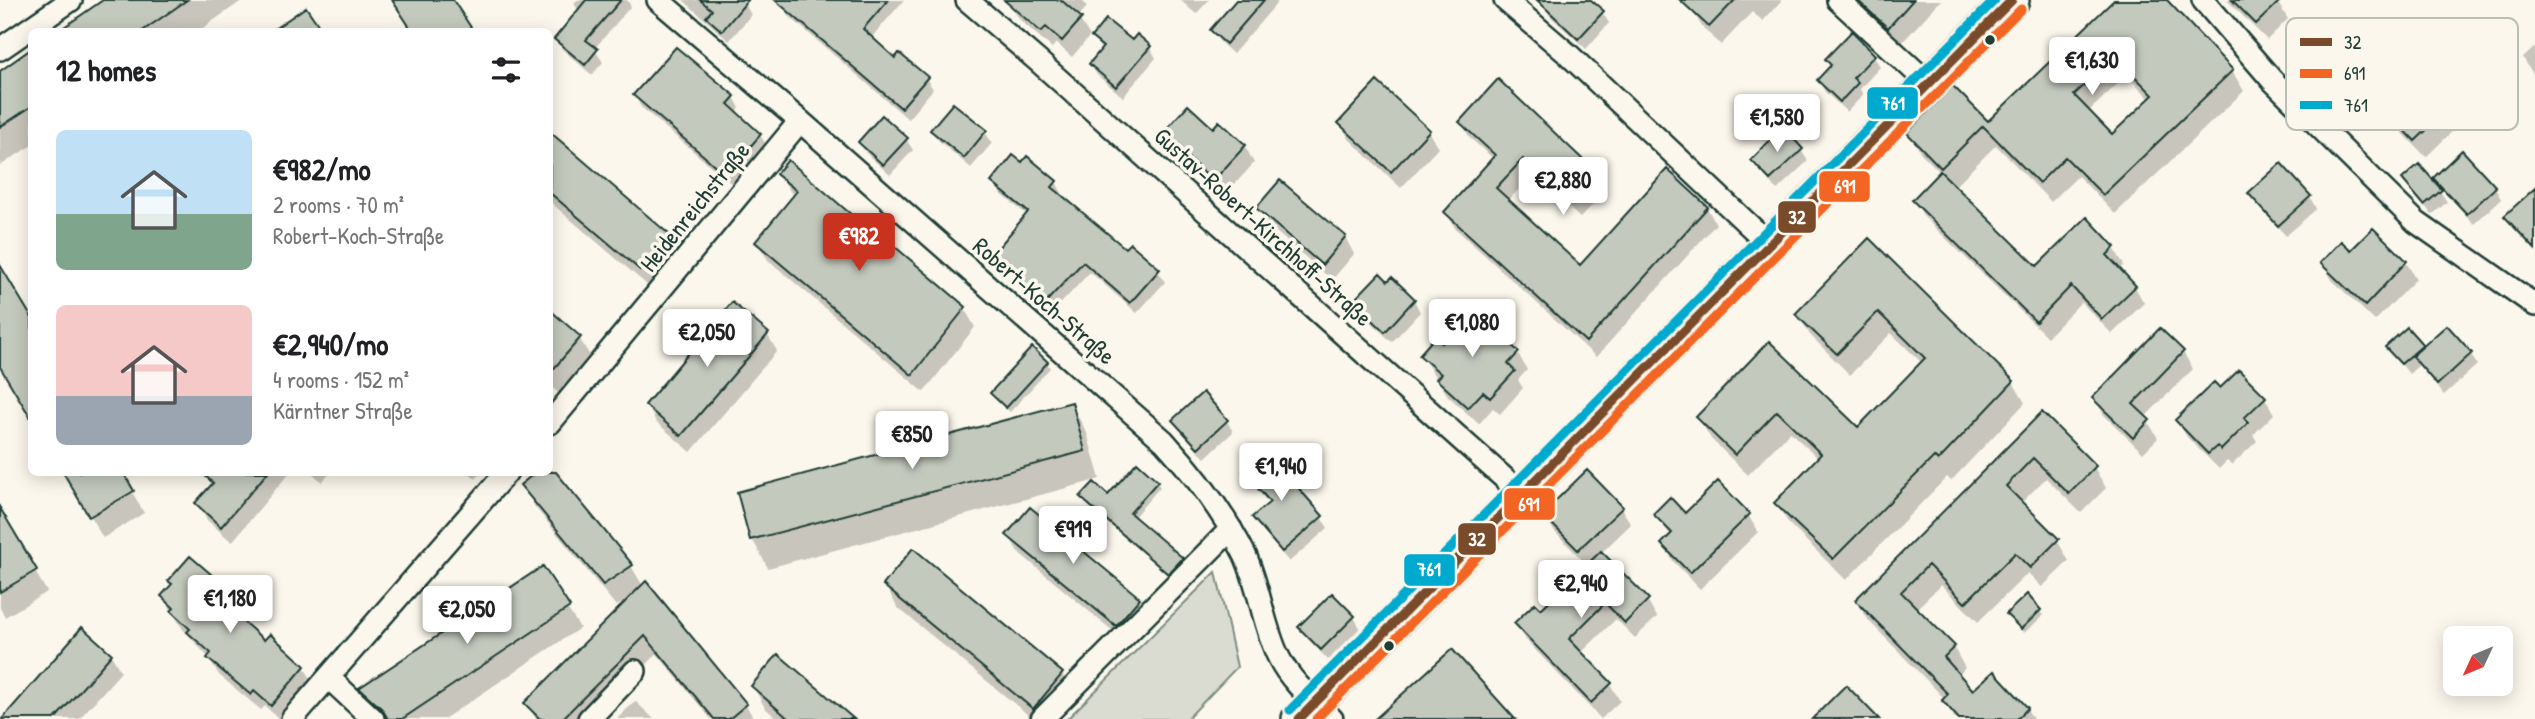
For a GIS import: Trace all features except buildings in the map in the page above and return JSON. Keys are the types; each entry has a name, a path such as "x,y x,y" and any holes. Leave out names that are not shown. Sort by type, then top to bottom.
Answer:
{"main road":[{"path":"1315,713 1523,495 2012,0"}],"street":[{"path":"30,28 71,0"},
{"name":"Robert-Koch-Straße","path":"658,0 1164,441 1195,475 1231,529 1255,580 1278,656 1315,713"},
{"name":"Gustav-Robert-Kirchhoff-Straße","path":"967,0 1523,495"},
{"path":"1505,0 1569,55 1769,244"},
{"path":"1839,0 1929,83"},
{"path":"2203,0 2286,94"},
{"path":"0,49 28,30"},
{"name":"Heidenreichstraße","path":"553,420 800,121"},
{"path":"2323,130 2416,222 2535,305"},
{"path":"292,719 503,476"},
{"path":"1042,719 1231,529"},
{"path":"589,719 635,671"},
{"path":"329,678 373,719"}],"shaded area":[{"path":"1216,572 1237,667 1187,719 1067,719"}],"transit line":[{"name":"761","path":"1290,710 1995,0"},
{"name":"32","path":"1299,719 2012,0"},
{"name":"691","path":"1316,719 2021,9"}]}
